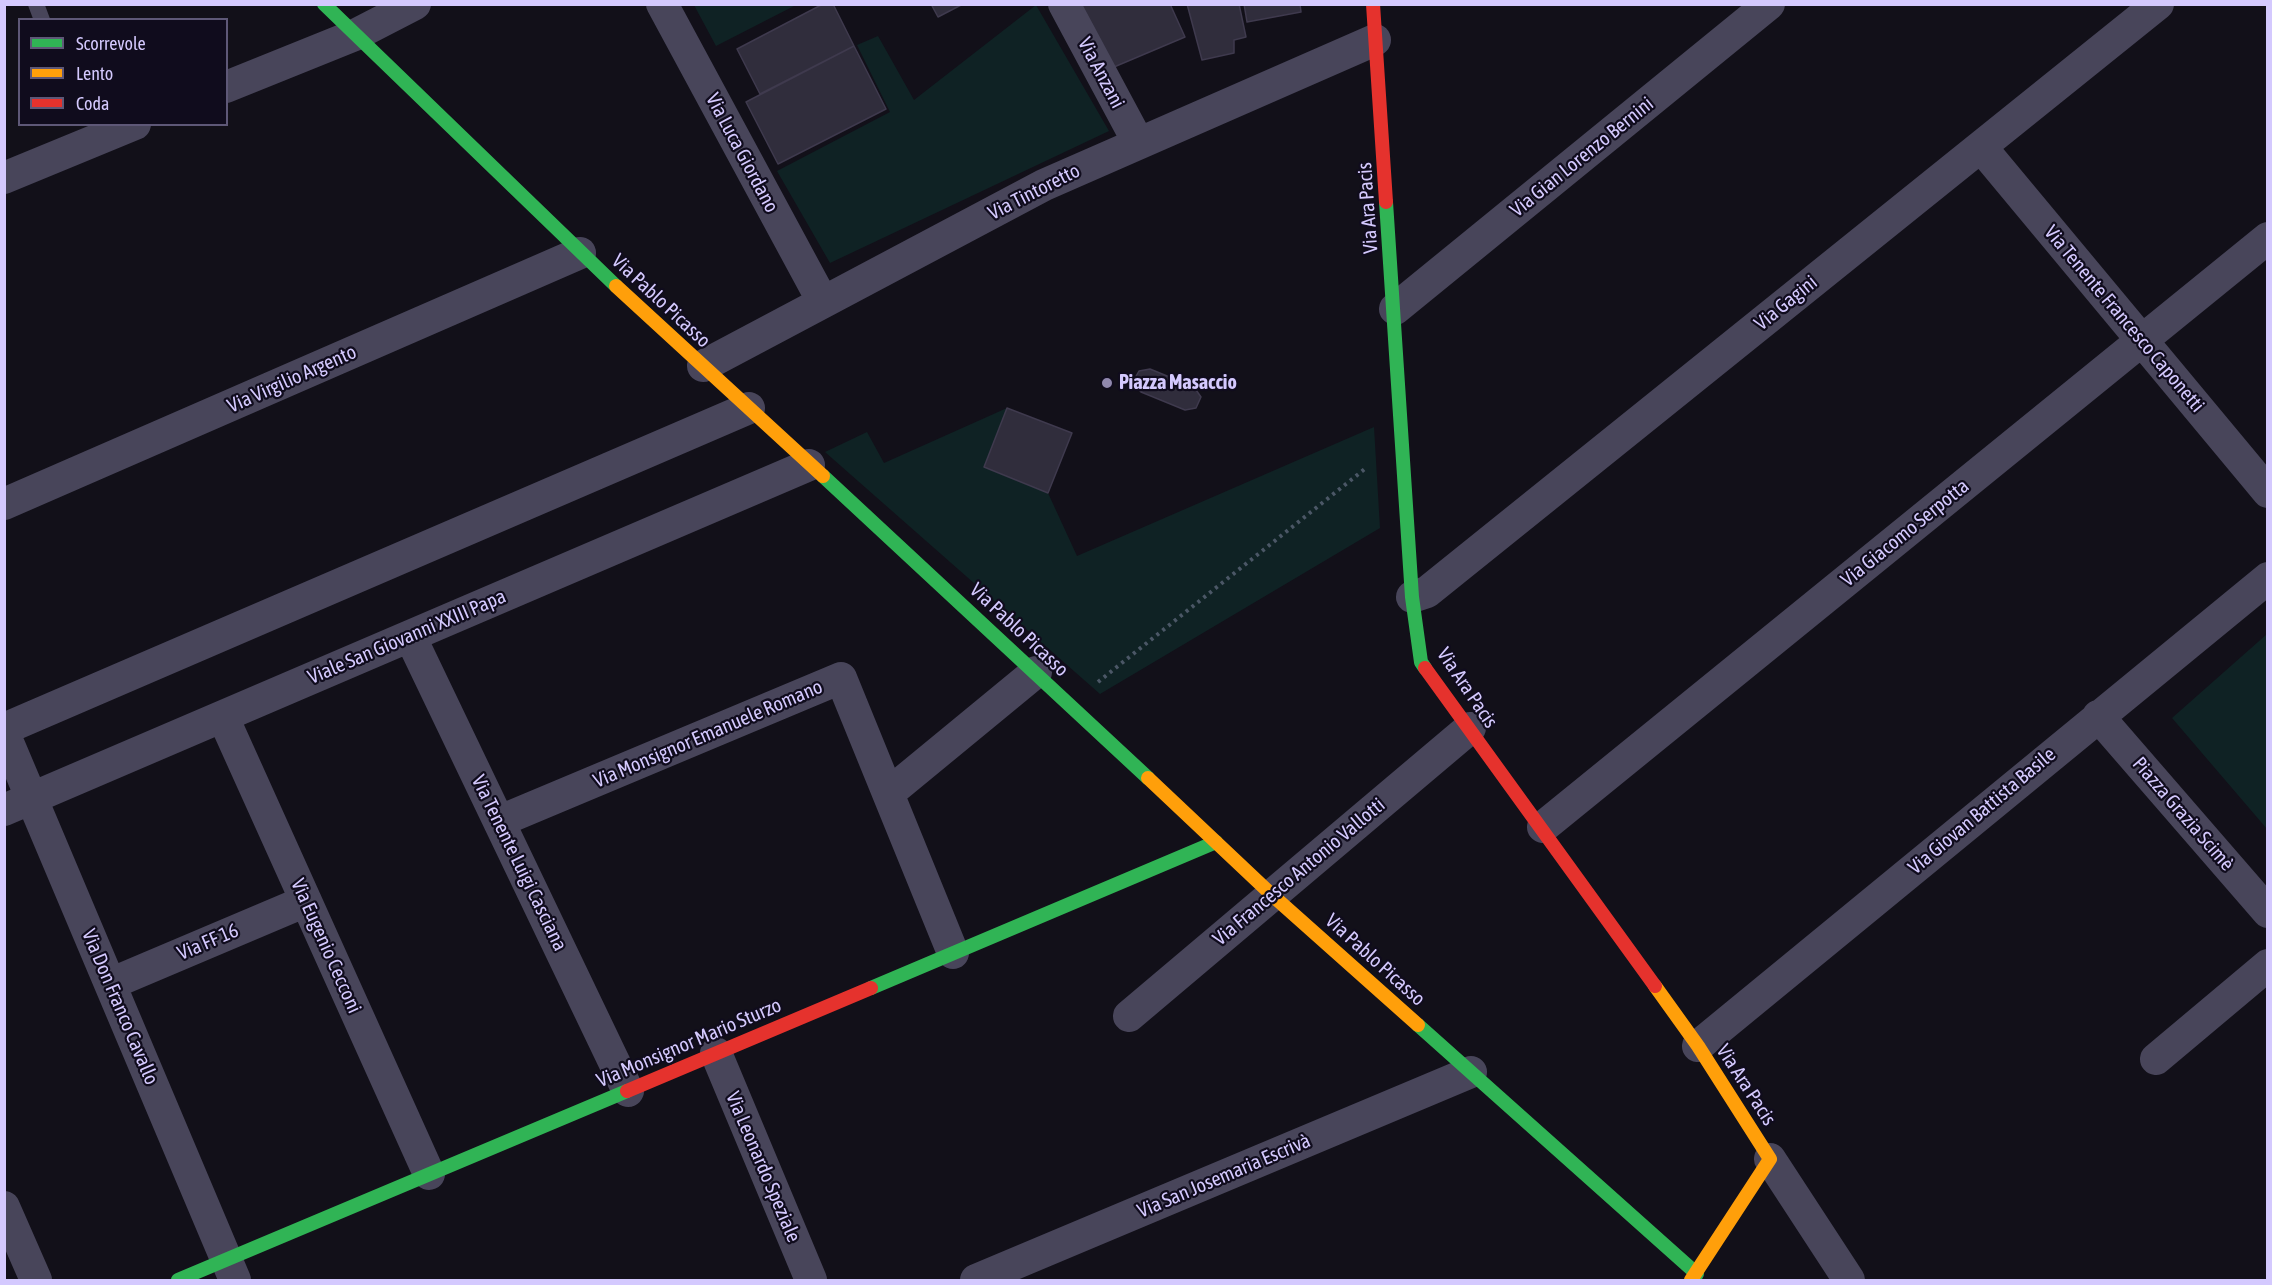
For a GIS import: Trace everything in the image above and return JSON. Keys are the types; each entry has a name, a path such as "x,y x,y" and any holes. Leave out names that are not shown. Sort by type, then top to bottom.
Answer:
{"street":[{"name":"Via Pablo Picasso","path":"324,4 580,253 1036,672 1272,895 1471,1072 1694,1277"},
{"path":"228,86 354,35 416,4"},
{"name":"Via Luca Giordano","path":"662,4 823,303"},
{"name":"Via Anzani","path":"1064,4 1138,142"},
{"name":"Via Ara Pacis","path":"1373,4 1395,309 1412,597 1421,662 1543,827 1698,1046 1770,1159"},
{"name":"Via Gian Lorenzo Bernini","path":"1395,309 1769,4"},
{"name":"Via Gagini","path":"1412,597 1427,592 2158,4"},
{"name":"Via Tintoretto","path":"703,366 1044,185 1375,40"},
{"path":"4,178 91,133 125,126"},
{"name":"Via Tenente Francesco Caponetti","path":"1981,147 2268,492"},
{"name":"Via Giacomo Serpotta","path":"1543,827 2268,238"},
{"name":"Via Virgilio Argento","path":"4,504 580,253"},
{"path":"4,731 749,408"},
{"name":"Viale San Giovanni XXIII Papa","path":"18,804 809,465"},
{"name":"Via Giovan Battista Basile","path":"1698,1046 2268,578"},
{"name":"Via Tenente Luigi Casciana","path":"410,636 628,1091"},
{"path":"888,793 1036,672"},
{"name":"Via Monsignor Emanuele Romano","path":"500,821 842,678 953,953"},
{"name":"Piazza Grazia Scimè","path":"2098,716 2268,912"},
{"name":"Via Eugenio Cecconi","path":"223,717 429,1174"},
{"name":"Via Francesco Antonio Vallotti","path":"1129,1016 1470,728"},
{"name":"Via Don Franco Cavallo","path":"4,731 18,804 110,984 231,1270"},
{"name":"Via Monsignor Mario Sturzo","path":"178,1281 231,1270 429,1174 1216,843"},
{"name":"Via FF 16","path":"110,984 306,901"},
{"path":"2156,1059 2268,966"},
{"name":"Via Leonardo Speziale","path":"716,1053 811,1281"},
{"name":"Via San Josemaria Escrivà","path":"976,1281 1471,1072"},
{"path":"1694,1277 1770,1159 1849,1281"},
{"path":"4,1207 36,1281"}],"path":[{"path":"1070,705 1402,440"}],"green space":[{"path":"694,5 796,5 716,46"},
{"path":"1036,5 1109,131 830,263 777,171 890,112 857,45 878,36 914,100"},
{"path":"1007,408 984,467 1048,493 1077,556 1374,427 1380,528 1100,694 825,452 867,432 884,463"},
{"path":"2267,634 2267,829 2172,718"}],"building":[{"path":"823,4 833,4 854,46 760,94 737,49"},
{"path":"931,4 963,4 938,17"},
{"path":"1081,4 1170,4 1185,37 1114,67"},
{"path":"1187,4 1239,4 1246,37 1234,40 1234,53 1202,60"},
{"path":"1244,4 1300,4 1301,12 1247,22"},
{"path":"854,46 886,109 778,164 746,102"},
{"path":"1150,369 1194,387 1201,397 1196,408 1185,410 1141,392 1136,386 1135,378 1139,371"},
{"path":"1007,408 1072,433 1048,493 984,467"}],"traffic: fast":[{"path":"324,4 616,286"},
{"path":"1386,202 1412,597 1421,662 1425,668"},
{"path":"823,476 1148,778"},
{"path":"871,988 1216,842"},
{"path":"1418,1025 1697,1274"},
{"path":"178,1280 627,1091"}],"traffic: slow":[{"path":"616,286 823,476"},
{"path":"1148,778 1272,895 1418,1025"},
{"path":"1655,986 1698,1046 1770,1159 1691,1280"}],"traffic: jam":[{"path":"1373,4 1386,202"},
{"path":"1425,668 1655,986"},
{"path":"627,1091 871,988"}],"place":[{"name":"Piazza Masaccio","path":"1107,383"}]}
